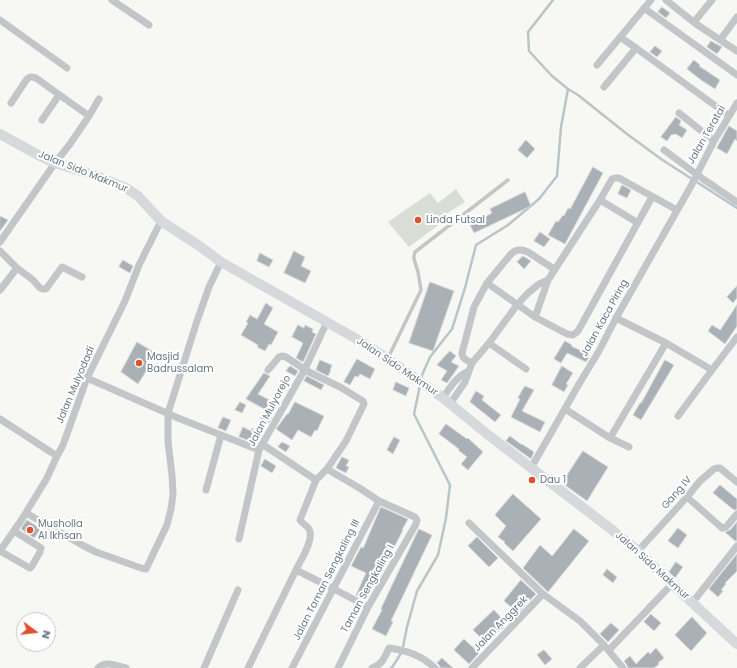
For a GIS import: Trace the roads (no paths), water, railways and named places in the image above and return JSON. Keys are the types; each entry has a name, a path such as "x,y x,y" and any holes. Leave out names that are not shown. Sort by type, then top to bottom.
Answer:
{"main road":[{"name":"Jalan Sido Makmur","path":"0,134 55,163 97,176 126,188 138,196 162,221 221,262 327,322 388,359 446,401 638,551 737,644"}],"street":[{"path":"112,0 149,25"},
{"path":"597,65 651,0"},
{"path":"666,0 694,22 737,51"},
{"path":"694,22 712,0"},
{"path":"644,8 737,75"},
{"path":"720,40 737,17"},
{"path":"0,20 67,68"},
{"path":"620,38 636,48 728,116"},
{"path":"604,87 636,48"},
{"path":"11,103 27,79 31,77 36,78 89,116"},
{"path":"42,120 59,95"},
{"path":"0,242 70,144 99,99"},
{"name":"Jalan Teratai","path":"695,176 728,116 737,103"},
{"path":"679,113 714,141"},
{"path":"664,150 695,176 736,199"},
{"name":"Jalan Kaca Piring","path":"531,468 599,351 616,318 691,186 695,176"},
{"path":"535,318 548,280 554,269 600,200 612,179 619,178 677,210"},
{"path":"487,283 535,318 570,336 575,334 652,197"},
{"path":"600,200 638,223"},
{"name":"Jalan Mulyodadi","path":"0,551 26,513 47,478 63,444 87,378 125,301 138,265 162,221"},
{"path":"472,363 464,359 462,353 474,306 487,283 511,254 514,251 523,250 554,269"},
{"path":"0,251 40,288 43,289 46,289 62,267 82,277"},
{"path":"26,513 84,546 102,554 146,569 167,526 170,515 173,494 168,442 171,415 197,320 209,287 221,262"},
{"path":"0,290 18,268"},
{"path":"446,401 464,382 472,363 517,305 534,288 548,280"},
{"path":"616,318 666,343 712,370"},
{"name":"Jalan Mulyorejo","path":"239,539 260,447 305,369 327,322"},
{"path":"678,416 737,337"},
{"path":"489,343 526,369"},
{"path":"610,438 666,343"},
{"path":"248,668 291,582 310,539 310,531 302,524 300,520 316,480 327,469 346,441 364,404 363,401 340,387 307,371 282,356 278,357 268,370"},
{"path":"87,378 221,435 260,447 316,480"},
{"path":"565,409 610,438 628,447"},
{"path":"0,419 57,456"},
{"path":"206,490 221,435"},
{"name":"Gang IV","path":"638,551 700,481 714,469 720,468 737,482"},
{"path":"327,469 379,501"},
{"path":"687,497 722,528 726,527 737,514"},
{"name":"Taman Sengkaling I","path":"338,668 368,607 417,520 415,517 379,501"},
{"name":"Jalan Taman Sengkaling III","path":"292,668 379,501"},
{"path":"469,523 543,594 580,621 623,668"},
{"path":"0,551 30,568 32,566 41,548 14,531"},
{"path":"692,603 737,546"},
{"path":"296,570 368,607"},
{"path":"580,668 606,648 672,584"},
{"path":"204,668 238,590"},
{"name":"Jalan Anggrek","path":"472,668 543,594"},
{"path":"372,668 377,666 383,660 389,648 412,653 435,668"},
{"path":"98,668 108,663 126,668"}],"lane":[{"path":"388,359 421,290 414,259 415,252 508,180"}],"waterway":[{"path":"553,0 528,32 529,51 552,76 627,134 661,159 737,208"},
{"path":"421,380 430,357 452,329 465,288 476,245 508,225 539,199 557,176 561,127 568,89"},
{"path":"391,668 400,655 403,647 417,591 438,555 446,518 450,485 414,414 420,385"}],"place":[{"name":"Linda Futsal","path":"418,220"},
{"name":"Masjid Badrussalam","path":"139,363"},
{"name":"Dau 1","path":"532,480"},
{"name":"Musholla Al Ikhsan","path":"30,530"}]}
